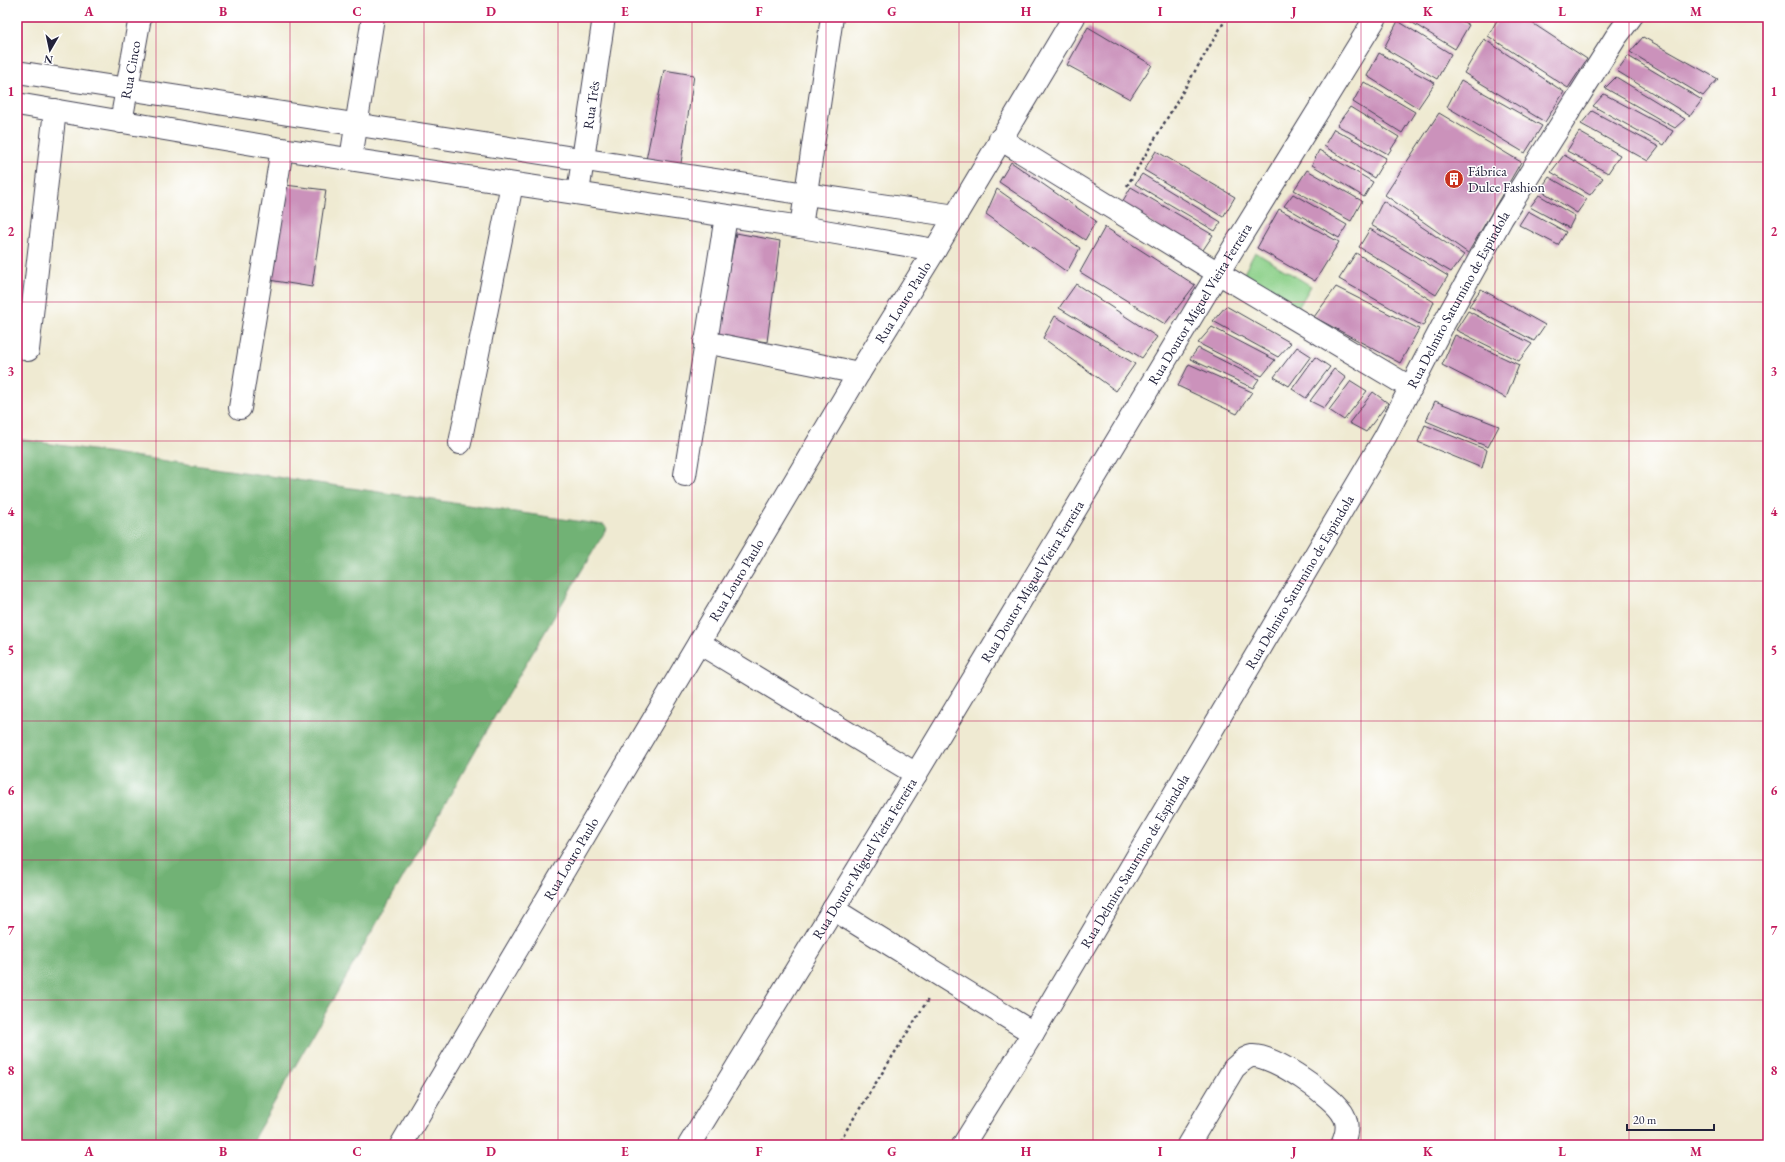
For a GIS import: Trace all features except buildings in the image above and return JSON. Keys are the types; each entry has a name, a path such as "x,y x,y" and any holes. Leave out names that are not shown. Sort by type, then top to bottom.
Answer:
{"street":[{"name":"Rua Cinco","path":"122,122 140,17"},
{"path":"352,159 373,17"},
{"name":"Rua Três","path":"578,193 604,17"},
{"path":"801,227 832,17"},
{"name":"Rua Louro Paulo","path":"401,1145 859,373 956,216 1000,139 1074,17"},
{"name":"Rua Doutor Miguel Vieira Ferreira","path":"689,1145 916,774 1218,273 1376,17"},
{"name":"Rua Delmiro Saturnino de Espindola","path":"963,1145 1033,1034 1385,437 1502,218 1616,37 1631,17"},
{"path":"17,72 582,160 956,216"},
{"path":"17,104 282,149 801,227 935,250"},
{"path":"28,350 54,110"},
{"path":"1000,139 1218,273 1412,388"},
{"path":"240,408 282,149"},
{"path":"460,443 512,184"},
{"path":"685,475 726,216"},
{"path":"705,342 859,373"},
{"path":"699,643 916,774"},
{"path":"833,909 1033,1034"},
{"path":"1188,1145 1234,1068 1241,1061 1250,1056 1268,1059 1301,1078 1330,1098 1339,1107 1345,1117 1347,1129 1342,1145"}],"path":[{"path":"1113,209 1227,17"},
{"path":"838,1145 942,977"}],"green space":[{"path":"1255,252 1311,286 1298,308 1242,277"},
{"path":"17,439 604,525 607,528 498,711 250,1145 17,1145"}],"place":[{"name":"Fábrica Dulce Fashion","path":"1454,179"}]}
